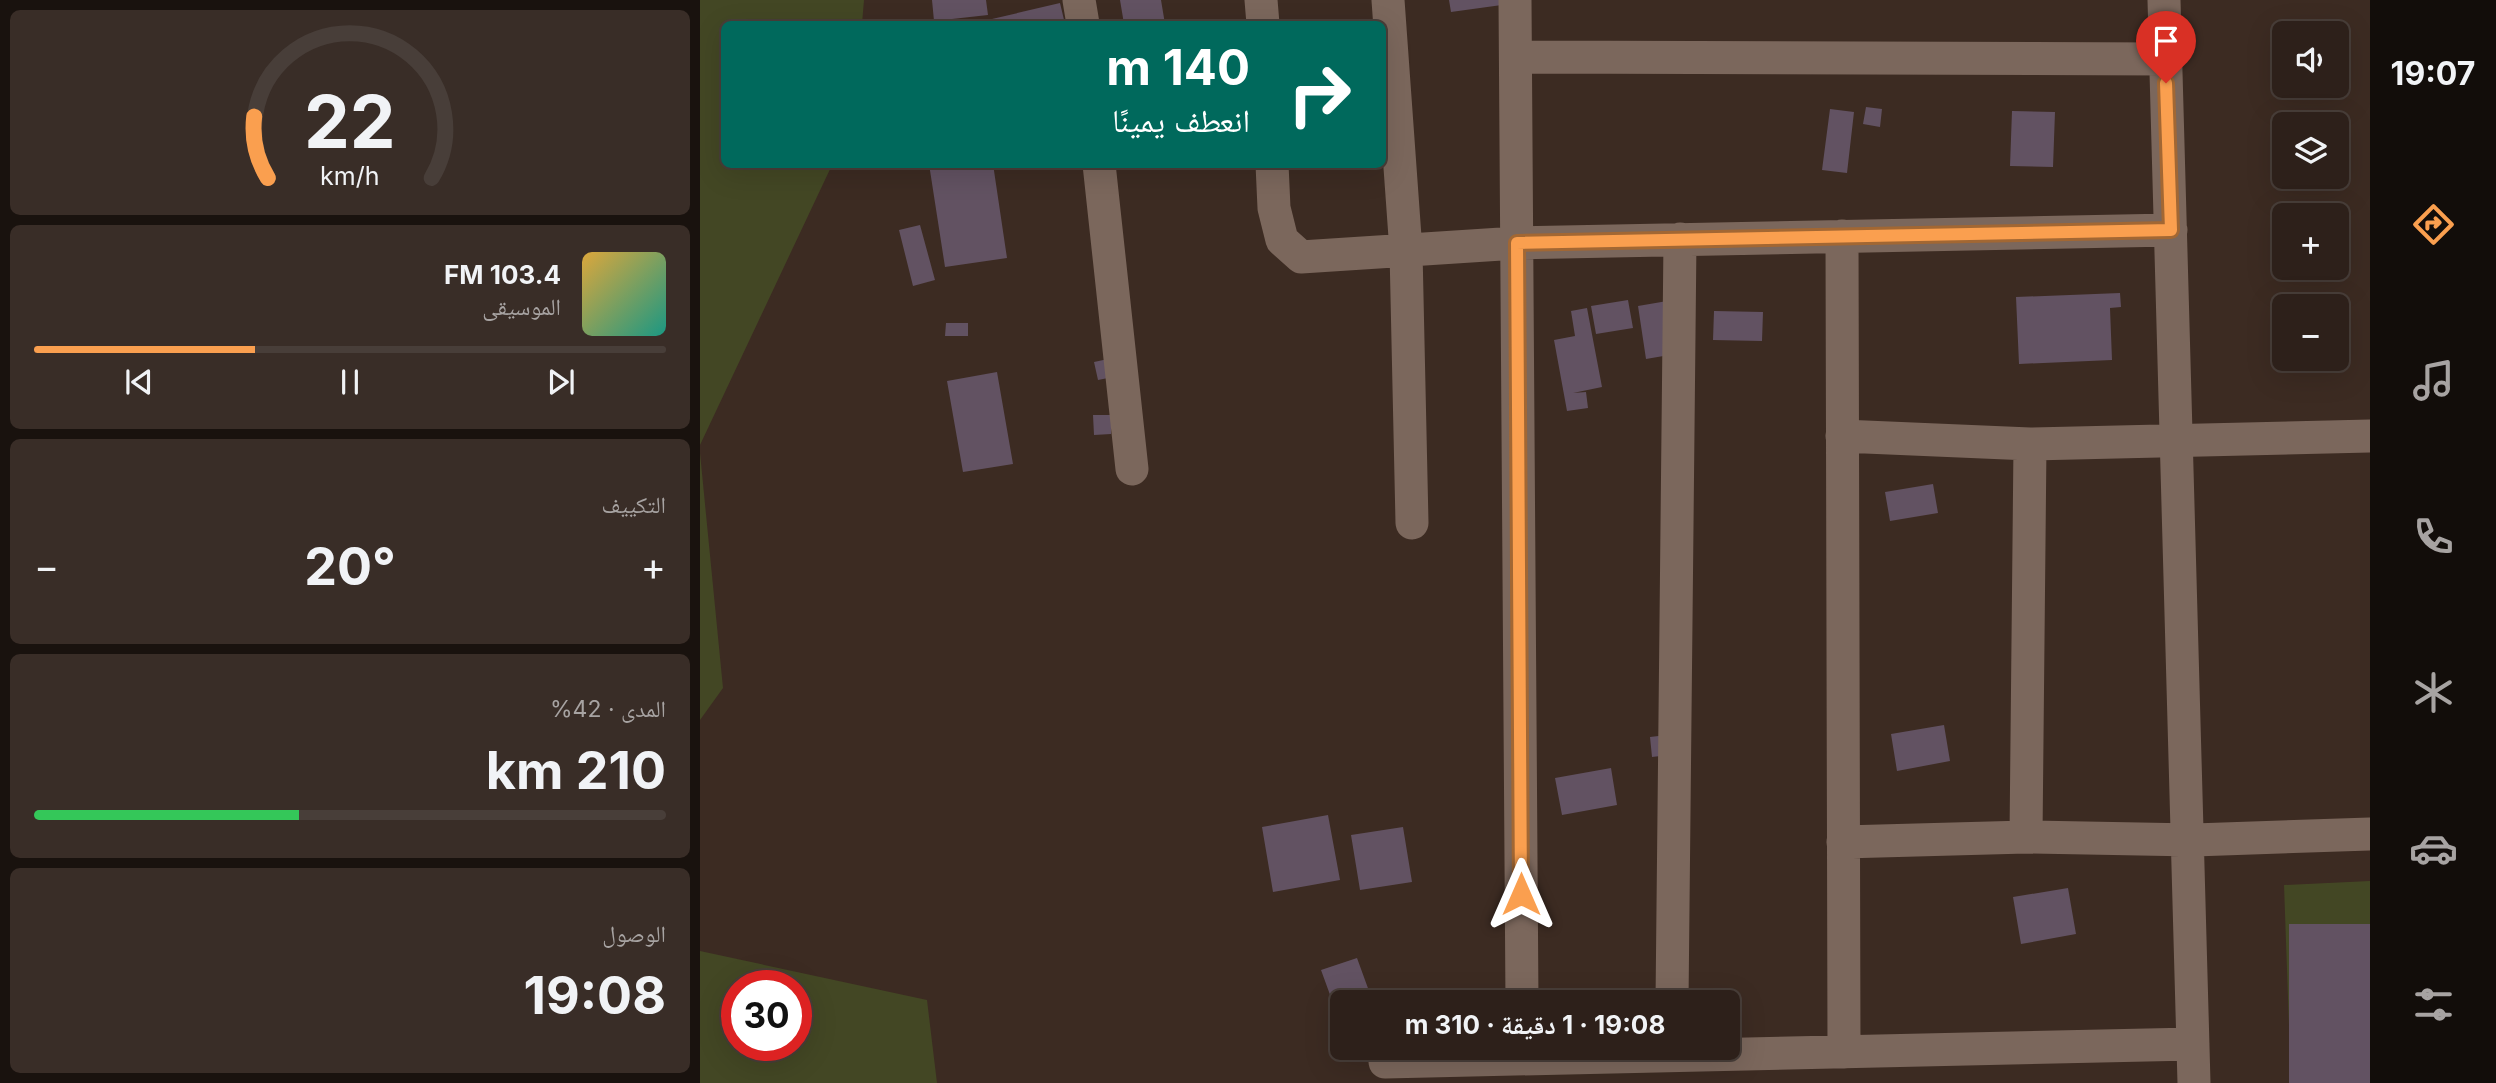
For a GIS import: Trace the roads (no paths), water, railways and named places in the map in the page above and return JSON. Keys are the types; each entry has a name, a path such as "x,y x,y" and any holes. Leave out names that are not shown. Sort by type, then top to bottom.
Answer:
{"street":[{"path":"1079,0 1082,21"},
{"path":"1261,0 1263,21"},
{"path":"1388,0 1406,251 1412,523"},
{"path":"1515,0 1522,990"},
{"path":"2164,0 2194,1083"},
{"path":"1516,57 2166,59"},
{"path":"1100,168 1132,469"},
{"path":"1272,168 1275,208 1282,240 1301,257 1517,243 2171,230"},
{"path":"1842,236 1844,1052"},
{"path":"1672,990 1680,239"},
{"path":"1842,436 2030,444 2370,436"},
{"path":"2026,837 2030,444"},
{"path":"1843,842 2026,837 2187,839 2370,834"},
{"path":"1740,1052 2193,1044"},
{"path":"1385,1062 1522,1063 1563,1060"}]}
